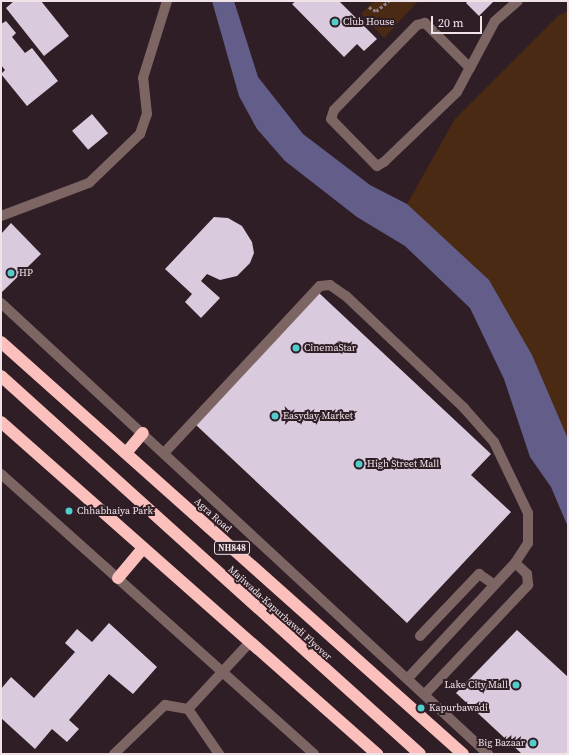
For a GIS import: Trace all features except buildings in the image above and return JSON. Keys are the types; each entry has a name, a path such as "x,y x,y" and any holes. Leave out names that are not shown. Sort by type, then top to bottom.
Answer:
{"highway":[{"name":"Agra Road","path":"1,342 463,754"},
{"name":"Majiwada-Kapurbawdi Flyover","path":"1,376 420,754"},
{"path":"1,422 377,754"},
{"path":"126,453 143,433"},
{"path":"118,578 144,548"}],"street":[{"path":"1,216 89,183 140,134 147,114 144,78 167,1"},
{"path":"470,68 425,23 417,25 334,110 331,119 377,166 458,92 495,21 518,1"},
{"path":"165,452 320,286 330,285 464,408 494,442 528,513 528,543 515,563 409,677"},
{"path":"1,303 409,677 488,754"},
{"path":"1,474 314,754"},
{"path":"426,693 528,584 527,574 515,563"},
{"path":"420,636 479,574 495,585"},
{"path":"188,709 224,674 250,642"},
{"path":"114,754 165,705 188,709 219,754"}],"path":[{"path":"368,7 376,11 389,1"}],"shaded area":[{"path":"212,1 234,1 258,77 303,134 370,185 407,204 489,280 532,355 568,439 568,527 551,487 530,457 504,379 470,308 405,246 357,217 285,161 257,129 239,96"},
{"path":"374,1 418,1 384,38 361,14"},
{"path":"568,11 568,439 555,412 407,204 455,119 559,15"}],"place":[{"name":"Club House","path":"335,22"},
{"name":"HP","path":"11,273"},
{"name":"CinemaStar","path":"296,348"},
{"name":"Easyday Market","path":"275,416"},
{"name":"High Street Mall","path":"359,464"},
{"name":"Chhabhaiya Park","path":"69,511"},
{"name":"Lake City Mall","path":"516,685"},
{"name":"Kapurbawadi","path":"421,708"},
{"name":"Big Bazaar","path":"533,743"}]}
